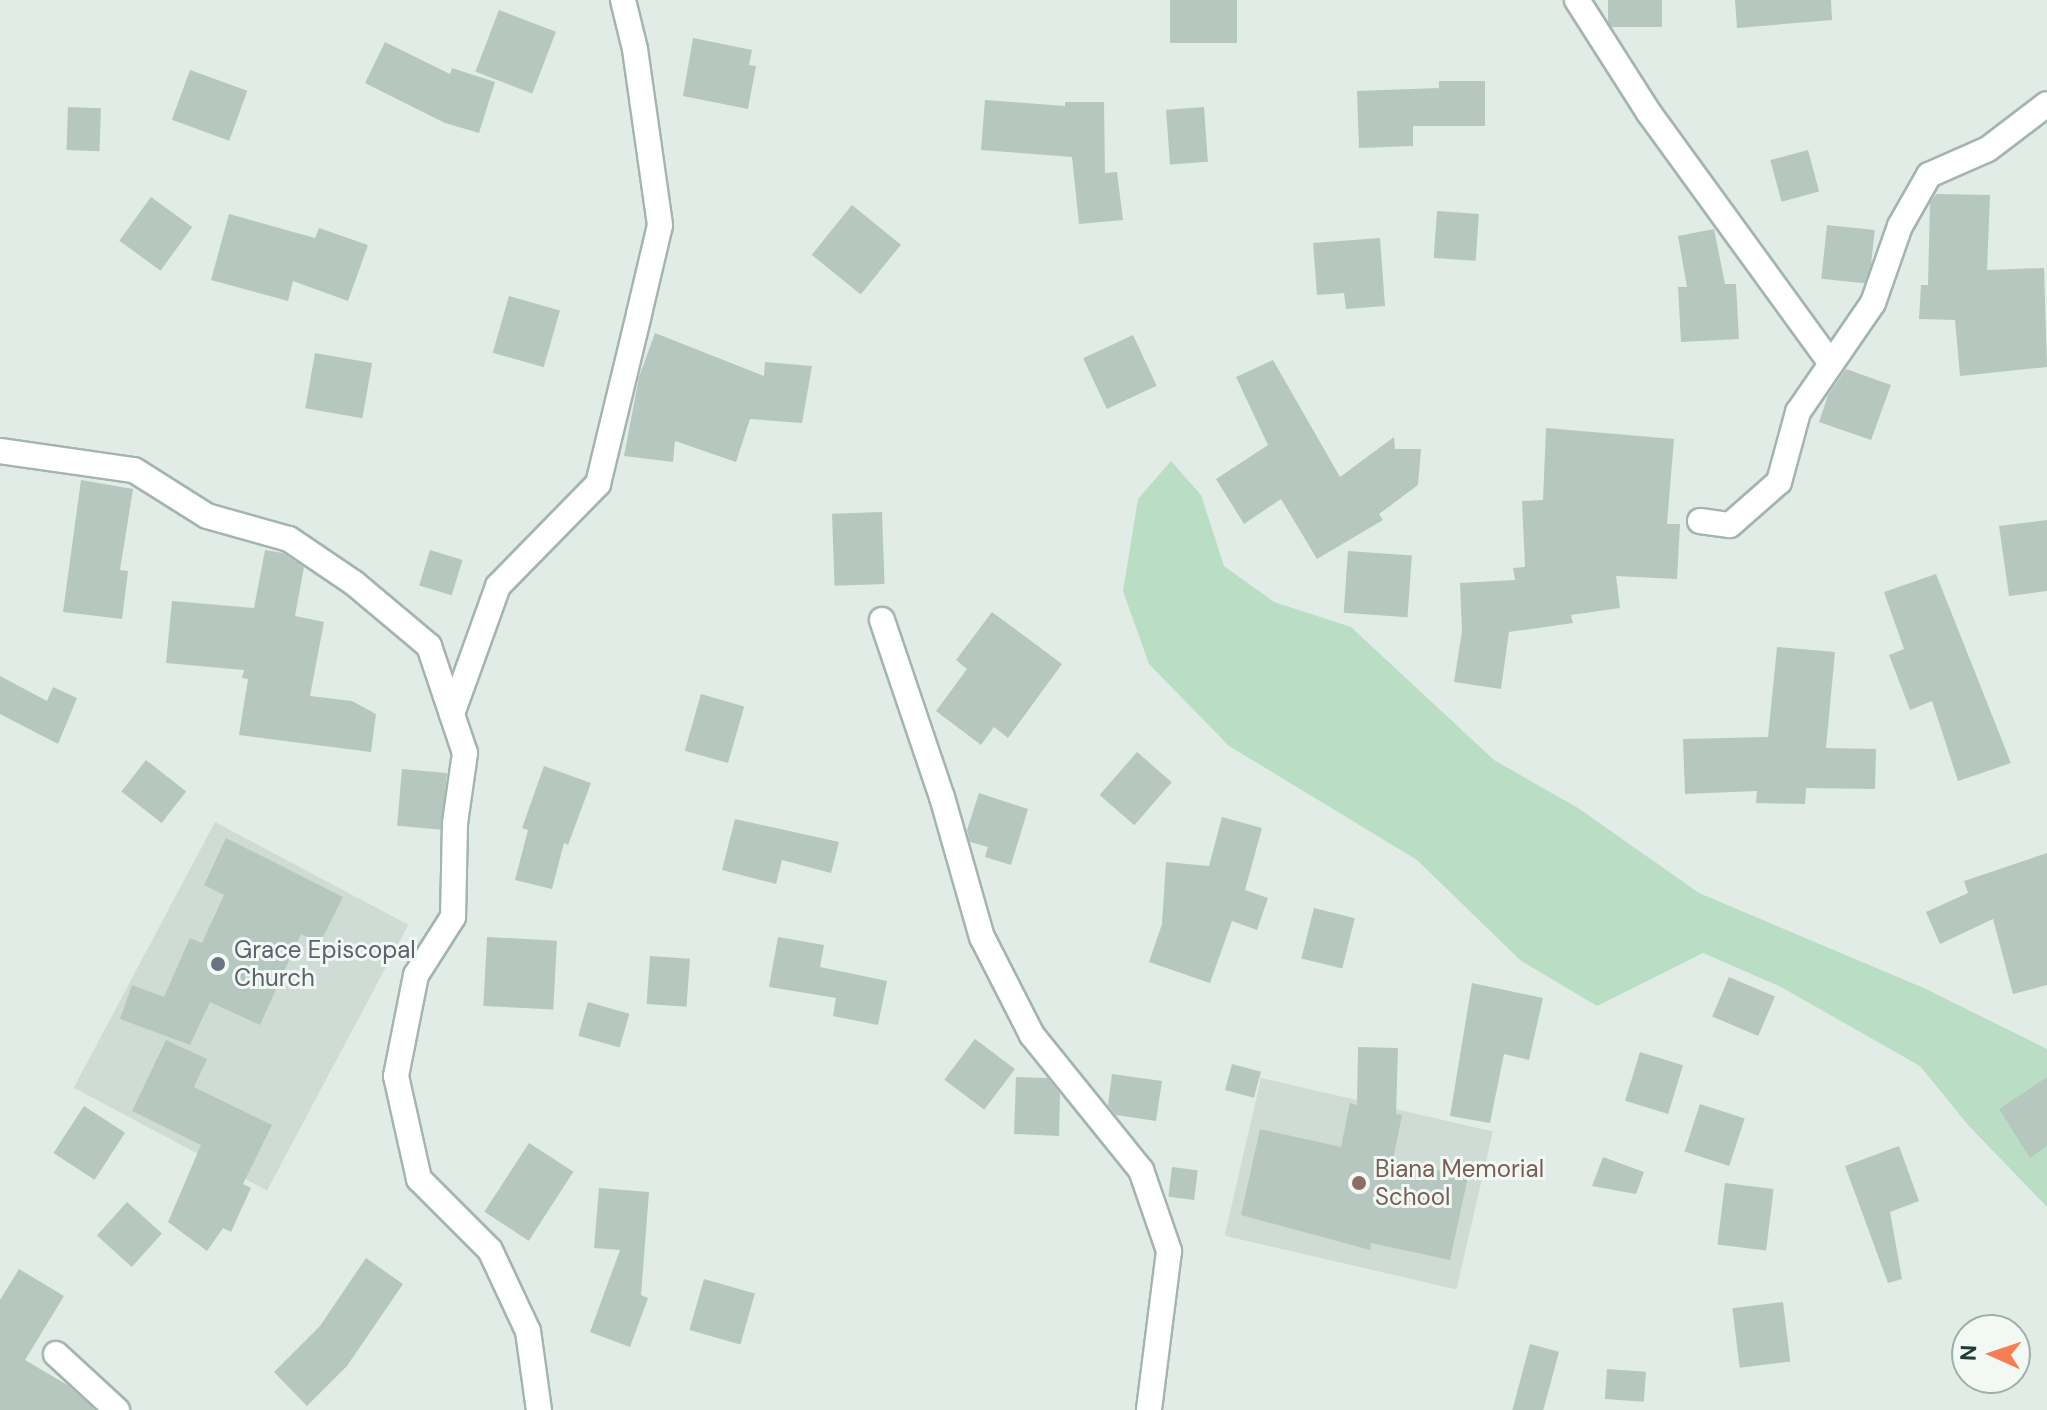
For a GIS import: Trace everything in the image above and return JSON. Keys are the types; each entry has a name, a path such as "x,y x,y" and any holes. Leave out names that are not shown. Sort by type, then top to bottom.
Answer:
{"street":[{"path":"452,714 498,586 598,484 639,314 660,225 635,49 623,0"},
{"path":"1577,0 1649,113 1829,361"},
{"path":"1700,521 1730,525 1779,482 1798,412 1829,361 1873,303 1900,226 1929,175 1988,149 2047,104"},
{"path":"0,451 134,470 207,516 289,539 354,583 429,646 465,753 455,823 453,917 416,975 396,1076 419,1179 490,1250 528,1331 539,1410"},
{"path":"882,620 982,937 1032,1035 1141,1170 1169,1251 1149,1410"},
{"path":"56,1354 117,1410"}],"shaded area":[{"path":"215,822 408,925 267,1191 74,1088"},
{"name":"Biana Memorial School","path":"1261,1078 1493,1132 1456,1289 1225,1236"}],"green space":[{"path":"1171,461 1201,495 1224,566 1274,602 1351,627 1494,760 1578,808 1699,893 1926,989 2047,1049 2047,1207 1968,1125 1920,1066 1781,987 1703,953 1597,1006 1520,960 1417,860 1229,746 1149,664 1123,591 1138,499"}],"building":[{"path":"1170,0 1237,0 1237,43 1170,43"},
{"path":"1608,0 1662,0 1662,27 1608,27"},
{"path":"1735,0 1831,0 1832,20 1737,28"},
{"path":"499,10 556,32 532,93 475,72"},
{"path":"693,38 752,50 749,65 756,66 748,109 683,96"},
{"path":"385,42 450,74 452,68 495,82 479,133 445,123 365,83"},
{"path":"190,70 247,91 229,141 172,120"},
{"path":"1439,81 1485,81 1485,126 1413,126 1413,146 1359,148 1357,91 1439,88"},
{"path":"985,100 1065,106 1065,102 1104,102 1105,173 1117,172 1123,220 1079,224 1072,157 981,150"},
{"path":"68,107 101,108 99,151 66,150"},
{"path":"1204,107 1208,162 1170,165 1166,110"},
{"path":"1808,150 1819,192 1781,202 1770,160"},
{"path":"1936,194 1990,195 1987,270 2044,268 2047,367 1960,376 1955,320 1919,319 1921,285 1928,285 1930,203"},
{"path":"151,197 192,227 161,271 119,241"},
{"path":"852,205 901,245 861,294 812,255"},
{"path":"1437,211 1479,214 1476,261 1434,258"},
{"path":"229,214 315,238 319,228 368,245 348,301 293,281 288,301 211,280"},
{"path":"1827,225 1875,230 1869,284 1821,279"},
{"path":"1714,229 1725,284 1736,284 1739,339 1681,342 1678,287 1687,287 1678,236"},
{"path":"1380,238 1385,306 1346,309 1344,293 1317,295 1313,243"},
{"path":"509,296 560,311 544,367 493,353"},
{"path":"655,333 764,376 765,362 812,366 802,423 750,419 736,462 675,441 673,462 624,456 639,377"},
{"path":"1133,335 1157,386 1107,409 1083,358"},
{"path":"315,353 372,363 362,418 305,408"},
{"path":"1273,360 1340,477 1394,437 1395,449 1421,449 1418,485 1379,514 1383,520 1317,559 1281,499 1244,524 1216,479 1268,445 1236,377"},
{"path":"1846,369 1891,385 1871,440 1819,422 1828,395"},
{"path":"1546,428 1674,439 1667,524 1680,524 1677,579 1616,576 1620,608 1571,615 1573,623 1509,632 1501,689 1454,682 1462,631 1460,583 1515,580 1513,568 1525,567 1522,501 1543,500"},
{"path":"81,480 133,489 120,570 128,571 122,619 63,612"},
{"path":"882,512 885,584 835,586 832,514"},
{"path":"2047,520 2047,591 2009,596 1999,526"},
{"path":"265,550 283,553 304,567 295,616 324,622 310,696 352,701 376,714 371,752 239,735 248,679 242,678 244,670 166,663 172,601 254,608"},
{"path":"430,550 463,560 452,595 419,585"},
{"path":"1348,551 1412,555 1408,617 1344,613"},
{"path":"1936,574 2011,763 1958,781 1932,701 1910,710 1889,655 1904,649 1884,592"},
{"path":"992,612 1062,664 1008,738 994,727 981,745 936,711 967,669 956,660"},
{"path":"1777,647 1835,652 1826,748 1876,749 1875,789 1806,788 1805,804 1756,803 1757,791 1685,794 1683,739 1768,737"},
{"path":"0,676 47,701 53,687 77,698 58,744 0,714"},
{"path":"701,694 744,706 728,763 685,751"},
{"path":"1137,752 1172,782 1134,825 1100,795"},
{"path":"146,760 186,791 162,823 121,792"},
{"path":"544,766 591,783 568,845 564,843 552,889 515,880 528,830 522,828"},
{"path":"402,769 447,773 442,830 397,826"},
{"path":"979,793 1028,809 1011,865 985,857 988,847 970,842 967,830"},
{"path":"1222,817 1262,828 1245,890 1268,898 1257,930 1232,921 1210,983 1149,962 1162,924 1166,862 1209,866"},
{"path":"735,819 839,842 831,873 782,860 776,884 722,870"},
{"path":"226,838 343,897 320,943 301,934 260,1025 210,1002 190,1045 120,1019 132,985 164,997 190,938 202,943 224,895 204,885"},
{"path":"2047,853 2047,985 2013,994 1993,919 1940,944 1926,912 1968,893 1964,881"},
{"path":"1314,908 1355,918 1342,969 1301,958"},
{"path":"487,937 557,941 553,1010 483,1006"},
{"path":"778,937 824,945 820,967 887,981 878,1025 833,1016 836,998 769,987"},
{"path":"650,956 690,959 687,1007 647,1004"},
{"path":"1729,977 1775,997 1758,1036 1712,1017"},
{"path":"1472,983 1543,998 1529,1060 1504,1054 1490,1123 1450,1116"},
{"path":"588,1002 629,1014 620,1047 578,1036"},
{"path":"975,1039 1015,1069 984,1110 944,1080"},
{"path":"166,1040 207,1059 194,1087 272,1125 243,1184 251,1188 231,1232 223,1228 207,1251 168,1222 201,1145 132,1111"},
{"path":"1358,1047 1398,1048 1396,1114 1402,1115 1393,1160 1468,1177 1450,1260 1371,1243 1370,1250 1241,1215 1260,1129 1341,1147 1350,1103 1357,1105"},
{"path":"1640,1052 1683,1065 1668,1114 1625,1101"},
{"path":"1232,1064 1261,1072 1254,1098 1225,1090"},
{"path":"1112,1074 1162,1081 1156,1121 1116,1115 1108,1105"},
{"path":"1016,1077 1048,1078 1060,1094 1059,1136 1014,1134"},
{"path":"2047,1077 2047,1146 2030,1158 1999,1109"},
{"path":"1700,1104 1745,1119 1729,1166 1685,1152"},
{"path":"84,1106 125,1133 95,1180 54,1153"},
{"path":"529,1143 573,1172 529,1241 484,1212"},
{"path":"1899,1146 1919,1201 1890,1212 1902,1279 1888,1283 1845,1166"},
{"path":"1603,1157 1644,1172 1636,1194 1592,1186"},
{"path":"1172,1167 1198,1170 1194,1200 1168,1197"},
{"path":"1725,1183 1774,1189 1766,1251 1717,1245"},
{"path":"599,1188 649,1192 641,1295 648,1298 630,1347 590,1332 620,1250 594,1248"},
{"path":"127,1202 162,1233 132,1267 97,1235"},
{"path":"366,1258 403,1284 347,1366 307,1406 274,1372 320,1326"},
{"path":"19,1269 64,1296 25,1360 69,1386 95,1410 0,1410 0,1300"},
{"path":"704,1279 755,1294 740,1345 689,1330"},
{"path":"1783,1302 1790,1362 1740,1368 1732,1308"},
{"path":"1530,1344 1559,1352 1543,1410 1512,1410"},
{"path":"1607,1369 1646,1372 1644,1402 1605,1399"}],"place":[{"name":"Grace Episcopal Church","path":"218,964"},
{"name":"Biana Memorial School","path":"1359,1183"}]}
